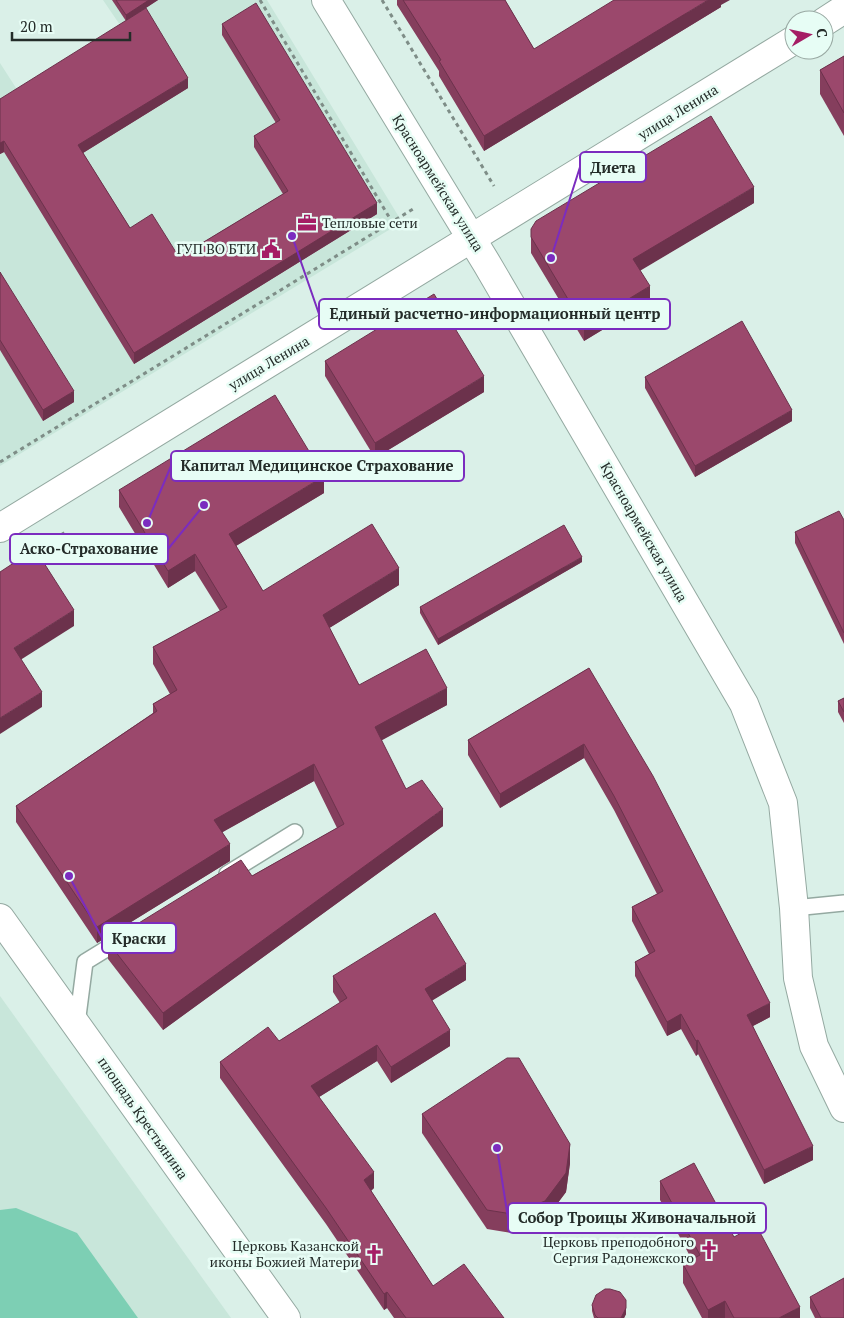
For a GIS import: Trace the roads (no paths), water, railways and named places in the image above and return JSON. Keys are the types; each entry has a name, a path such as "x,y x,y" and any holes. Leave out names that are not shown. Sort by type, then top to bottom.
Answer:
{"street":[{"name":"Красноармейская улица","path":"326,0 472,239 744,704 783,803 794,908 798,978 814,1046 844,1108"},
{"name":"улица Ленина","path":"0,528 784,46"},
{"name":"площадь Крестьянина","path":"0,918 286,1318"}],"lane":[{"path":"211,884 294,832"},
{"path":"794,908 844,904"},
{"path":"77,1024 85,962 136,931"}],"place":[{"name":"Тепловые сети","path":"307,223"},
{"name":"Единый расчетно-информационный центр","path":"292,236"},
{"name":"ГУП ВО БТИ","path":"271,249"},
{"name":"Диета","path":"551,258"},
{"name":"Аско-Страхование","path":"204,505"},
{"name":"Капитал Медицинское Страхование","path":"147,523"},
{"name":"Краски","path":"69,876"},
{"name":"Собор Троицы Живоначальной","path":"497,1148"},
{"name":"Церковь преподобного Сергия Радонежского","path":"709,1250"},
{"name":"Церковь Казанской иконы Божией Матери","path":"374,1254"}]}
